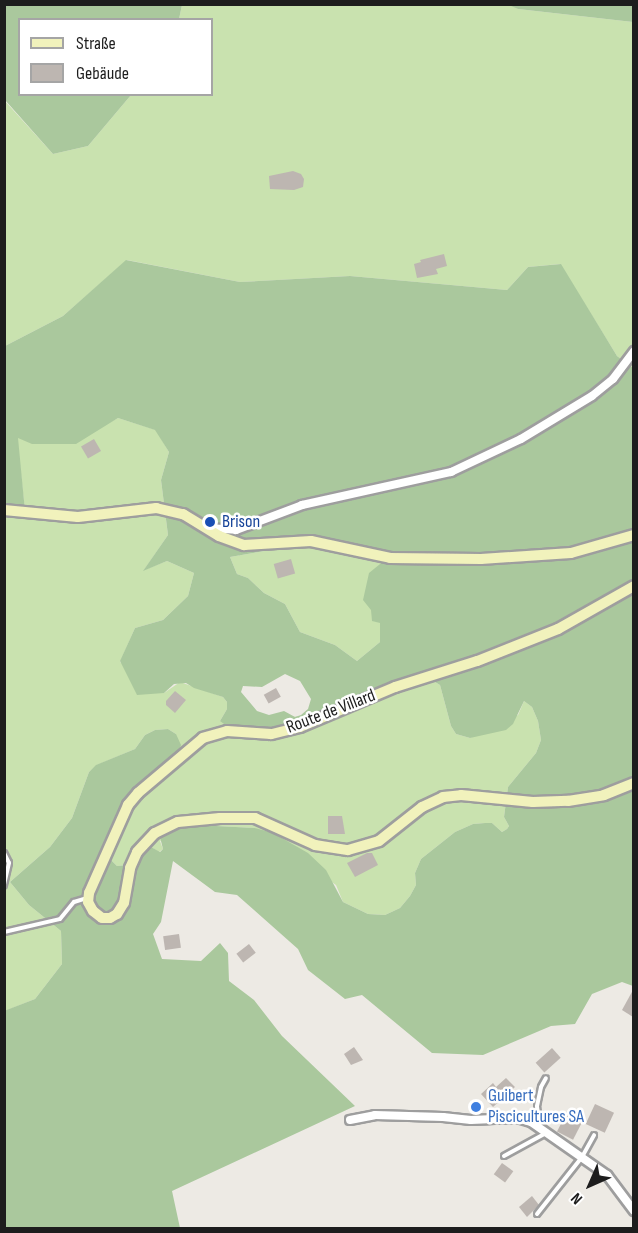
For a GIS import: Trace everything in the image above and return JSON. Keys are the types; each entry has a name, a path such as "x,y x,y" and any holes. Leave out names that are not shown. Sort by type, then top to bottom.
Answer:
{"street":[{"path":"208,528 236,530 302,505 451,472 520,439 592,396 613,379 633,351"},
{"path":"4,510 78,518 156,508 183,514 226,539 244,545 303,541 377,556 460,560 571,553 633,535"},
{"name":"Route de Villard","path":"88,898 120,819 133,799 203,738 227,731 272,734 300,727 395,687 471,664 558,629 633,586"},
{"path":"88,898 89,905 98,916 106,918 117,914 124,903 130,868 137,852 155,833 178,822 220,818 255,818 269,822 315,845 348,850 379,841 425,805 443,797 461,795 533,802 568,801 604,795 633,783"},
{"path":"350,1120 375,1115 471,1120 517,1118 531,1122 607,1175 633,1211"}],"lane":[{"path":"4,853 9,863 4,885"},
{"path":"4,932 60,919 74,902 88,898"},
{"path":"504,1156 543,1131 537,1106 541,1087 546,1078"},
{"path":"537,1214 582,1157 594,1135"}],"green space":[{"path":"5,4 182,5 179,18 18,18 18,96 130,96 88,146 53,154 5,100"},
{"path":"509,4 518,9 633,22 633,368 617,356 560,264 528,267 507,290 350,276 240,282 127,260 63,316 5,346 4,100 53,154 88,146 130,96 213,96 213,18 179,18 182,5"},
{"path":"509,5 633,5 633,22 518,9"},
{"path":"126,260 240,282 350,276 507,290 528,267 561,264 617,356 633,368 633,986 622,982 592,994 575,1024 551,1026 483,1055 432,1053 362,995 345,999 308,970 298,949 237,895 215,892 173,861 161,922 153,934 162,959 201,961 220,943 228,953 229,981 254,1000 282,1036 355,1106 172,1191 180,1228 5,1228 4,1011 35,999 62,964 61,931 29,905 10,882 50,847 72,818 89,772 96,765 135,749 145,735 155,730 168,729 176,734 181,745 176,760 141,793 125,816 111,853 111,860 117,866 127,865 140,846 151,847 160,852 163,849 160,837 167,832 197,825 255,828 273,833 308,853 326,870 343,902 368,914 385,915 400,908 410,896 416,885 415,873 421,859 455,832 473,824 485,823 492,823 502,832 507,829 509,826 504,817 508,787 536,753 541,740 538,721 532,707 524,701 513,724 506,730 470,738 456,734 451,726 440,685 435,682 364,697 290,724 268,729 227,726 220,721 227,709 227,702 223,697 194,688 186,683 174,684 164,693 137,695 120,661 135,628 163,620 188,596 194,573 167,561 143,571 168,535 161,480 169,452 155,430 118,418 76,444 32,444 18,438 25,511 5,509 5,346 63,316","holes":["288,547 326,548 385,560 369,573 363,600 371,610 372,621 380,623 380,642 357,661 335,645 300,632 285,604 264,593 248,578 237,574 230,557","285,674 300,681 311,699 308,709 301,715 295,717 284,711 269,715 257,711 241,692 243,686 262,687"]},
{"path":"118,418 156,430 169,452 161,480 168,535 144,570 167,561 194,573 188,596 163,620 135,628 120,662 164,693 180,682 223,697 227,702 227,709 220,721 309,716 364,697 435,682 440,685 451,726 456,734 470,738 518,715 524,701 532,707 538,721 541,740 536,753 508,787 504,817 509,826 507,829 502,832 492,823 485,823 473,824 455,832 421,859 415,873 416,885 410,896 400,908 385,915 368,914 343,902 336,885 255,828 197,825 160,841 163,849 159,852 151,847 127,865 117,866 111,860 111,853 125,816 176,734 168,729 155,730 145,735 135,749 97,765 89,772 72,818 50,847 10,882 29,905 61,931 62,964 35,999 5,1011 4,509 25,511 17,438 97,429"},
{"path":"288,547 326,548 385,559 380,642 357,661 335,645 300,632 285,604 264,593 248,578 237,574 230,557"}],"building":[{"path":"293,171 301,174 304,179 303,187 294,190 270,189 269,176"},
{"path":"444,254 447,266 436,269 438,274 417,278 414,264 421,262 420,260"},
{"path":"94,439 101,451 88,459 81,446"},
{"path":"291,559 295,573 278,578 274,564"},
{"path":"276,688 281,697 269,704 264,695"},
{"path":"175,691 186,700 175,713 166,705 166,701"},
{"path":"328,816 342,816 345,834 328,834"},
{"path":"367,853 372,853 378,865 355,877 347,863"},
{"path":"179,934 181,948 165,950 163,936"},
{"path":"249,944 256,953 243,963 236,954"},
{"path":"633,990 633,1017 622,1010"},
{"path":"354,1047 363,1060 351,1065 344,1054"},
{"path":"552,1048 561,1058 544,1072 536,1063"},
{"path":"506,1078 515,1087 493,1107 481,1094 493,1083 496,1087"},
{"path":"595,1104 614,1113 605,1133 586,1124"},
{"path":"567,1112 583,1120 573,1140 557,1132"},
{"path":"502,1163 513,1171 505,1183 494,1174"},
{"path":"532,1196 539,1205 527,1217 519,1207"}],"place":[{"name":"Brison","path":"210,522"},
{"name":"Guibert Piscicultures SA","path":"476,1107"}]}
